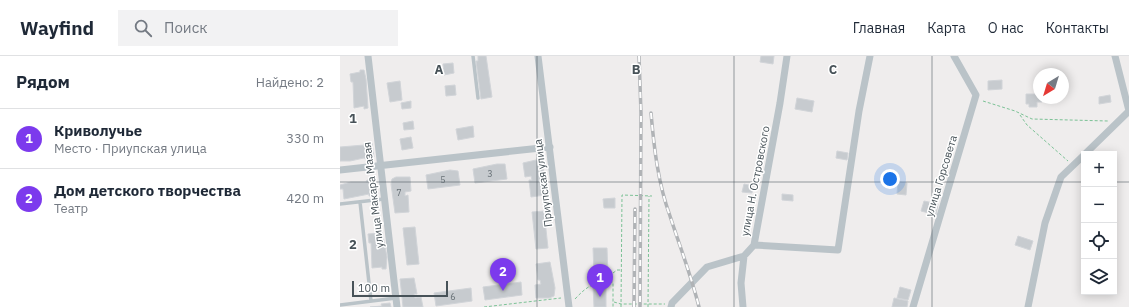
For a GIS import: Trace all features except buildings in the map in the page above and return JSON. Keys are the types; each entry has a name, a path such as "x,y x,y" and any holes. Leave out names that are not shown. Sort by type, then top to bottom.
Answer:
{"street":[{"name":"улица Макара Мазая","path":"368,56 397,307"},
{"name":"Приупская улица","path":"538,56 550,147 567,307"},
{"name":"улица Н. Островского","path":"744,256 754,245 787,56"},
{"path":"754,245 838,250 859,111 870,56"},
{"path":"954,56 976,95"},
{"path":"1087,151 1129,111 1115,56"},
{"name":"улица Горсовета","path":"913,307 976,95"},
{"path":"340,170 380,167 550,147"},
{"path":"1028,307 1045,223 1061,177 1081,157"},
{"path":"671,305 707,268 744,256 741,283 743,307"}],"lane":[{"path":"473,56 478,98"},
{"path":"340,204 384,199"},
{"path":"360,202 371,301"},
{"path":"340,305 396,298"}],"path":[{"path":"976,95 983,101 1032,118 1055,121 1090,120 1118,122"},
{"path":"1019,114 1027,126 1073,165"},
{"path":"621,307 622,195 652,196"},
{"path":"648,307 649,196"},
{"path":"609,282 609,276 612,273 621,270"},
{"path":"567,307 596,282 613,282 613,307"},
{"path":"484,307 564,298"},
{"path":"614,302 621,304 671,305"}],"railway":[{"path":"639,56 641,113 640,307"},
{"path":"651,113 655,152 662,191 699,307"},
{"path":"634,307 635,209"}],"place":[{"name":"Дом детского творчества","path":"503,291"},
{"name":"Криволучье","path":"600,297"}]}
